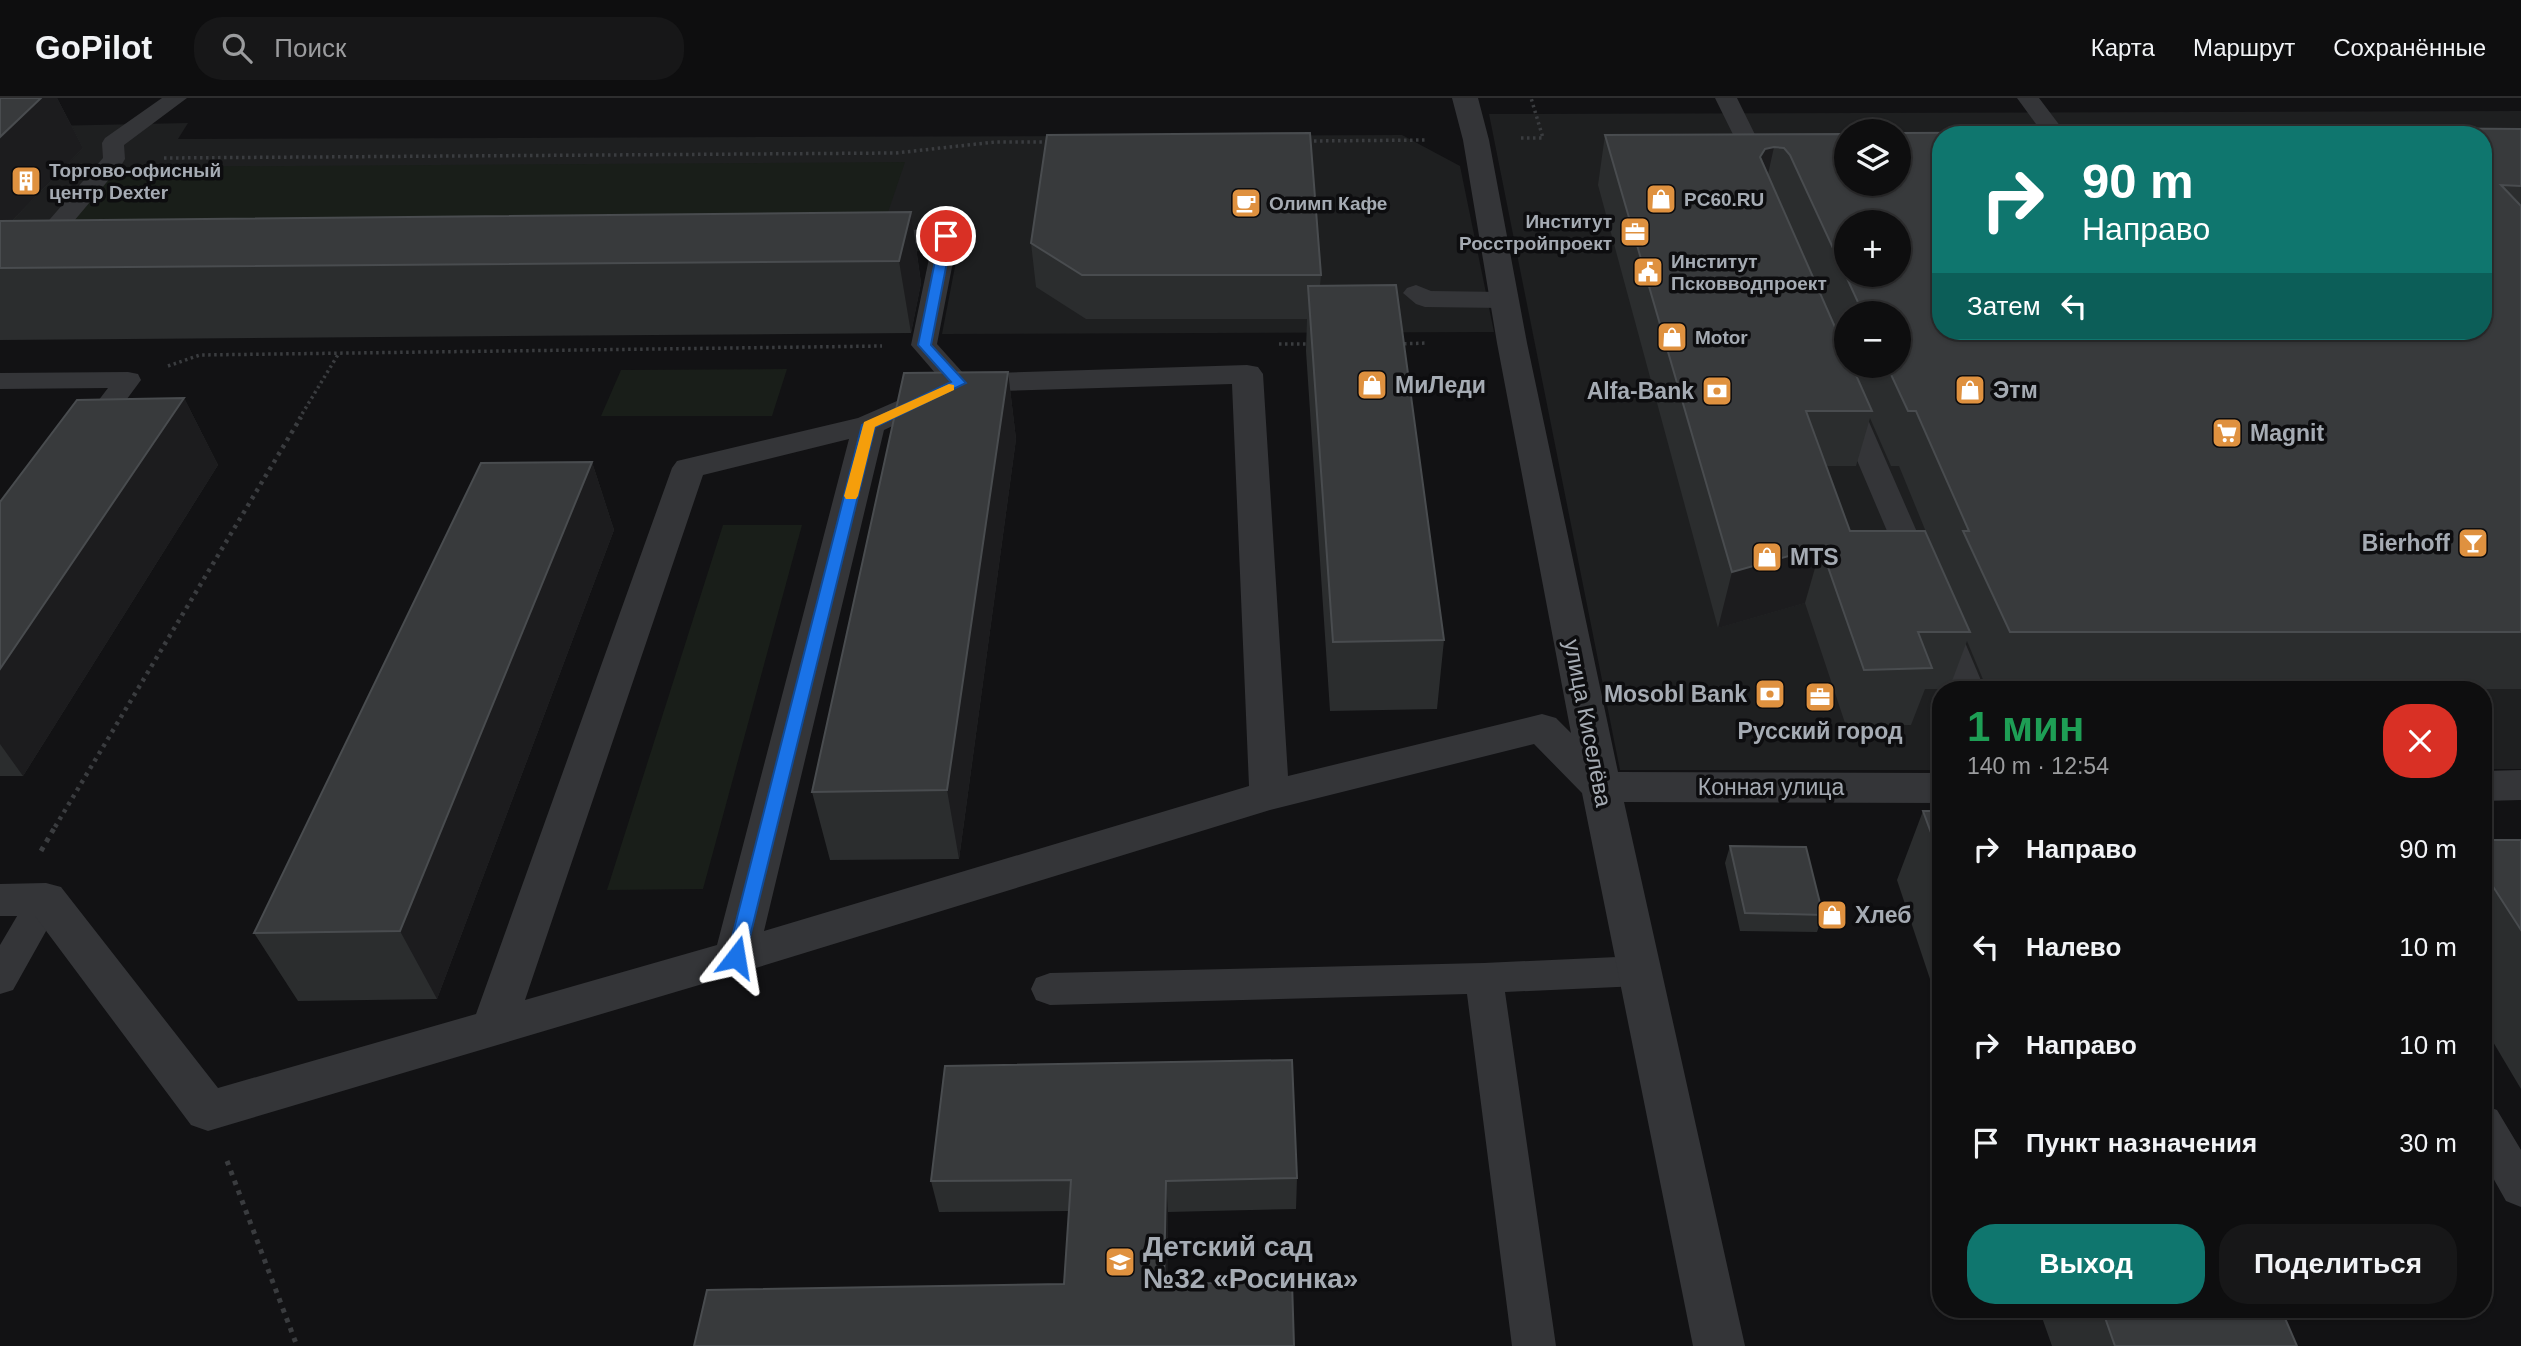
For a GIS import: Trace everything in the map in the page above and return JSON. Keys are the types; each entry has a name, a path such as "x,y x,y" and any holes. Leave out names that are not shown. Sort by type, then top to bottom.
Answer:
{"street":[{"name":"улица Киселёва","path":"1465,98 1476,140 1504,300 1601,787 1719,1346"},
{"path":"494,1026 689,468 869,425 959,383 1247,374 1269,795"},
{"path":"736,957 869,425"},
{"path":"19,899 208,1111 736,957 1269,795 1542,728 1601,787"},
{"path":"2492,786 2521,785"},
{"name":"Конная улица","path":"1601,787 1932,788"}],"lane":[{"path":"59,256 21,259 114,159 113,144 176,98"},
{"path":"1726,98 1758,177 1834,169"},
{"path":"2028,98 2049,126"},
{"path":"849,239 946,236 924,345 959,383"},
{"path":"1416,293 1425,299 1504,300"},
{"path":"1837,378 1965,681"},
{"path":"0,381 128,380"},
{"path":"72,454 128,380"},
{"path":"0,979 19,899"},
{"path":"1050,989 1484,978 1639,971"},
{"path":"1484,978 1534,1346"},
{"path":"2492,1138 2521,1188"}],"path":[{"path":"1297,141 1476,140"},
{"path":"114,159 896,153 995,142 1050,142"},
{"path":"1274,344 1316,344"},
{"path":"1386,344 1428,344"},
{"path":"128,380 200,355 924,345"},
{"path":"19,899 339,353"},
{"path":"208,1111 297,1346"}],"shaded area":[{"path":"2521,111 2521,769 2492,769 2492,681 1932,681 1932,770 1620,770 1489,114"},
{"path":"188,123 178,139 1402,135 1460,166 1494,332 942,334 958,251 11,256 0,127"},
{"path":"905,162 886,218 65,224 118,167"},
{"path":"787,369 772,416 601,416 621,370"},
{"path":"723,525 802,525 703,889 607,890"}],"building":[{"path":"0,98 41,98 0,137"},
{"path":"2492,129 2521,129 2521,186 2501,185 2521,206 2521,632 2010,632 1963,531 1969,531 1916,411 1908,411 1893,378 1911,378 1911,301 1857,301 1851,287 1911,287 1911,210 1834,210 1834,250 1790,155 1784,148 1774,147 1765,149 1760,157 1834,325 1834,378 1857,378 1872,411 1806,411 1850,531 1925,531 1970,632 1918,632 1932,668 1864,670 1821,547 1732,572 1605,135 1834,134 1834,196 1911,196 1911,133 1932,133 1932,340 2492,340"},
{"path":"1310,133 1321,275 1082,275 1031,243 1047,135"},
{"path":"911,212 899,261 0,268 0,221"},
{"path":"1396,285 1444,640 1333,642 1308,286"},
{"path":"1008,372 947,790 812,792 904,373"},
{"path":"184,398 0,669 0,502 77,400"},
{"path":"592,462 400,931 254,933 481,463"},
{"path":"1923,811 1932,811 1932,836"},
{"path":"2492,840 2521,840 2521,930 2492,885"},
{"path":"1730,846 1806,847 1823,915 1745,913"},
{"name":"Детский сад №32 «Росинка»","path":"1292,1060 1297,1178 1166,1181 1164,1284 1292,1282 1294,1346 694,1346 707,1290 1064,1284 1071,1180 931,1181 945,1066"},
{"path":"2105,1318 2285,1318 2297,1346 2115,1346"}],"slow traffic":[{"path":"851,496 869,425 949,388"}],"place":[{"name":"Торгово-офисный центр Dexter","path":"26,181"},
{"name":"PC60.RU","path":"1661,199"},
{"name":"Олимп Кафе","path":"1246,203"},
{"name":"Институт Росстройпроект","path":"1635,232"},
{"name":"Институт Псковводпроект","path":"1648,272"},
{"name":"Motor","path":"1672,337"},
{"name":"МиЛеди","path":"1372,385"},
{"name":"Этм","path":"1970,390"},
{"name":"Alfa-Bank","path":"1717,391"},
{"name":"Magnit","path":"2227,433"},
{"name":"Bierhoff","path":"2473,543"},
{"name":"MTS","path":"1767,557"},
{"name":"Mosobl Bank","path":"1770,694"},
{"name":"Русский город","path":"1820,697"},
{"name":"Хлеб","path":"1832,915"},
{"name":"Детский сад №32 «Росинка»","path":"1120,1262"}],"route":[{"path":"736,957 869,425 959,383 924,345 946,236"}]}
